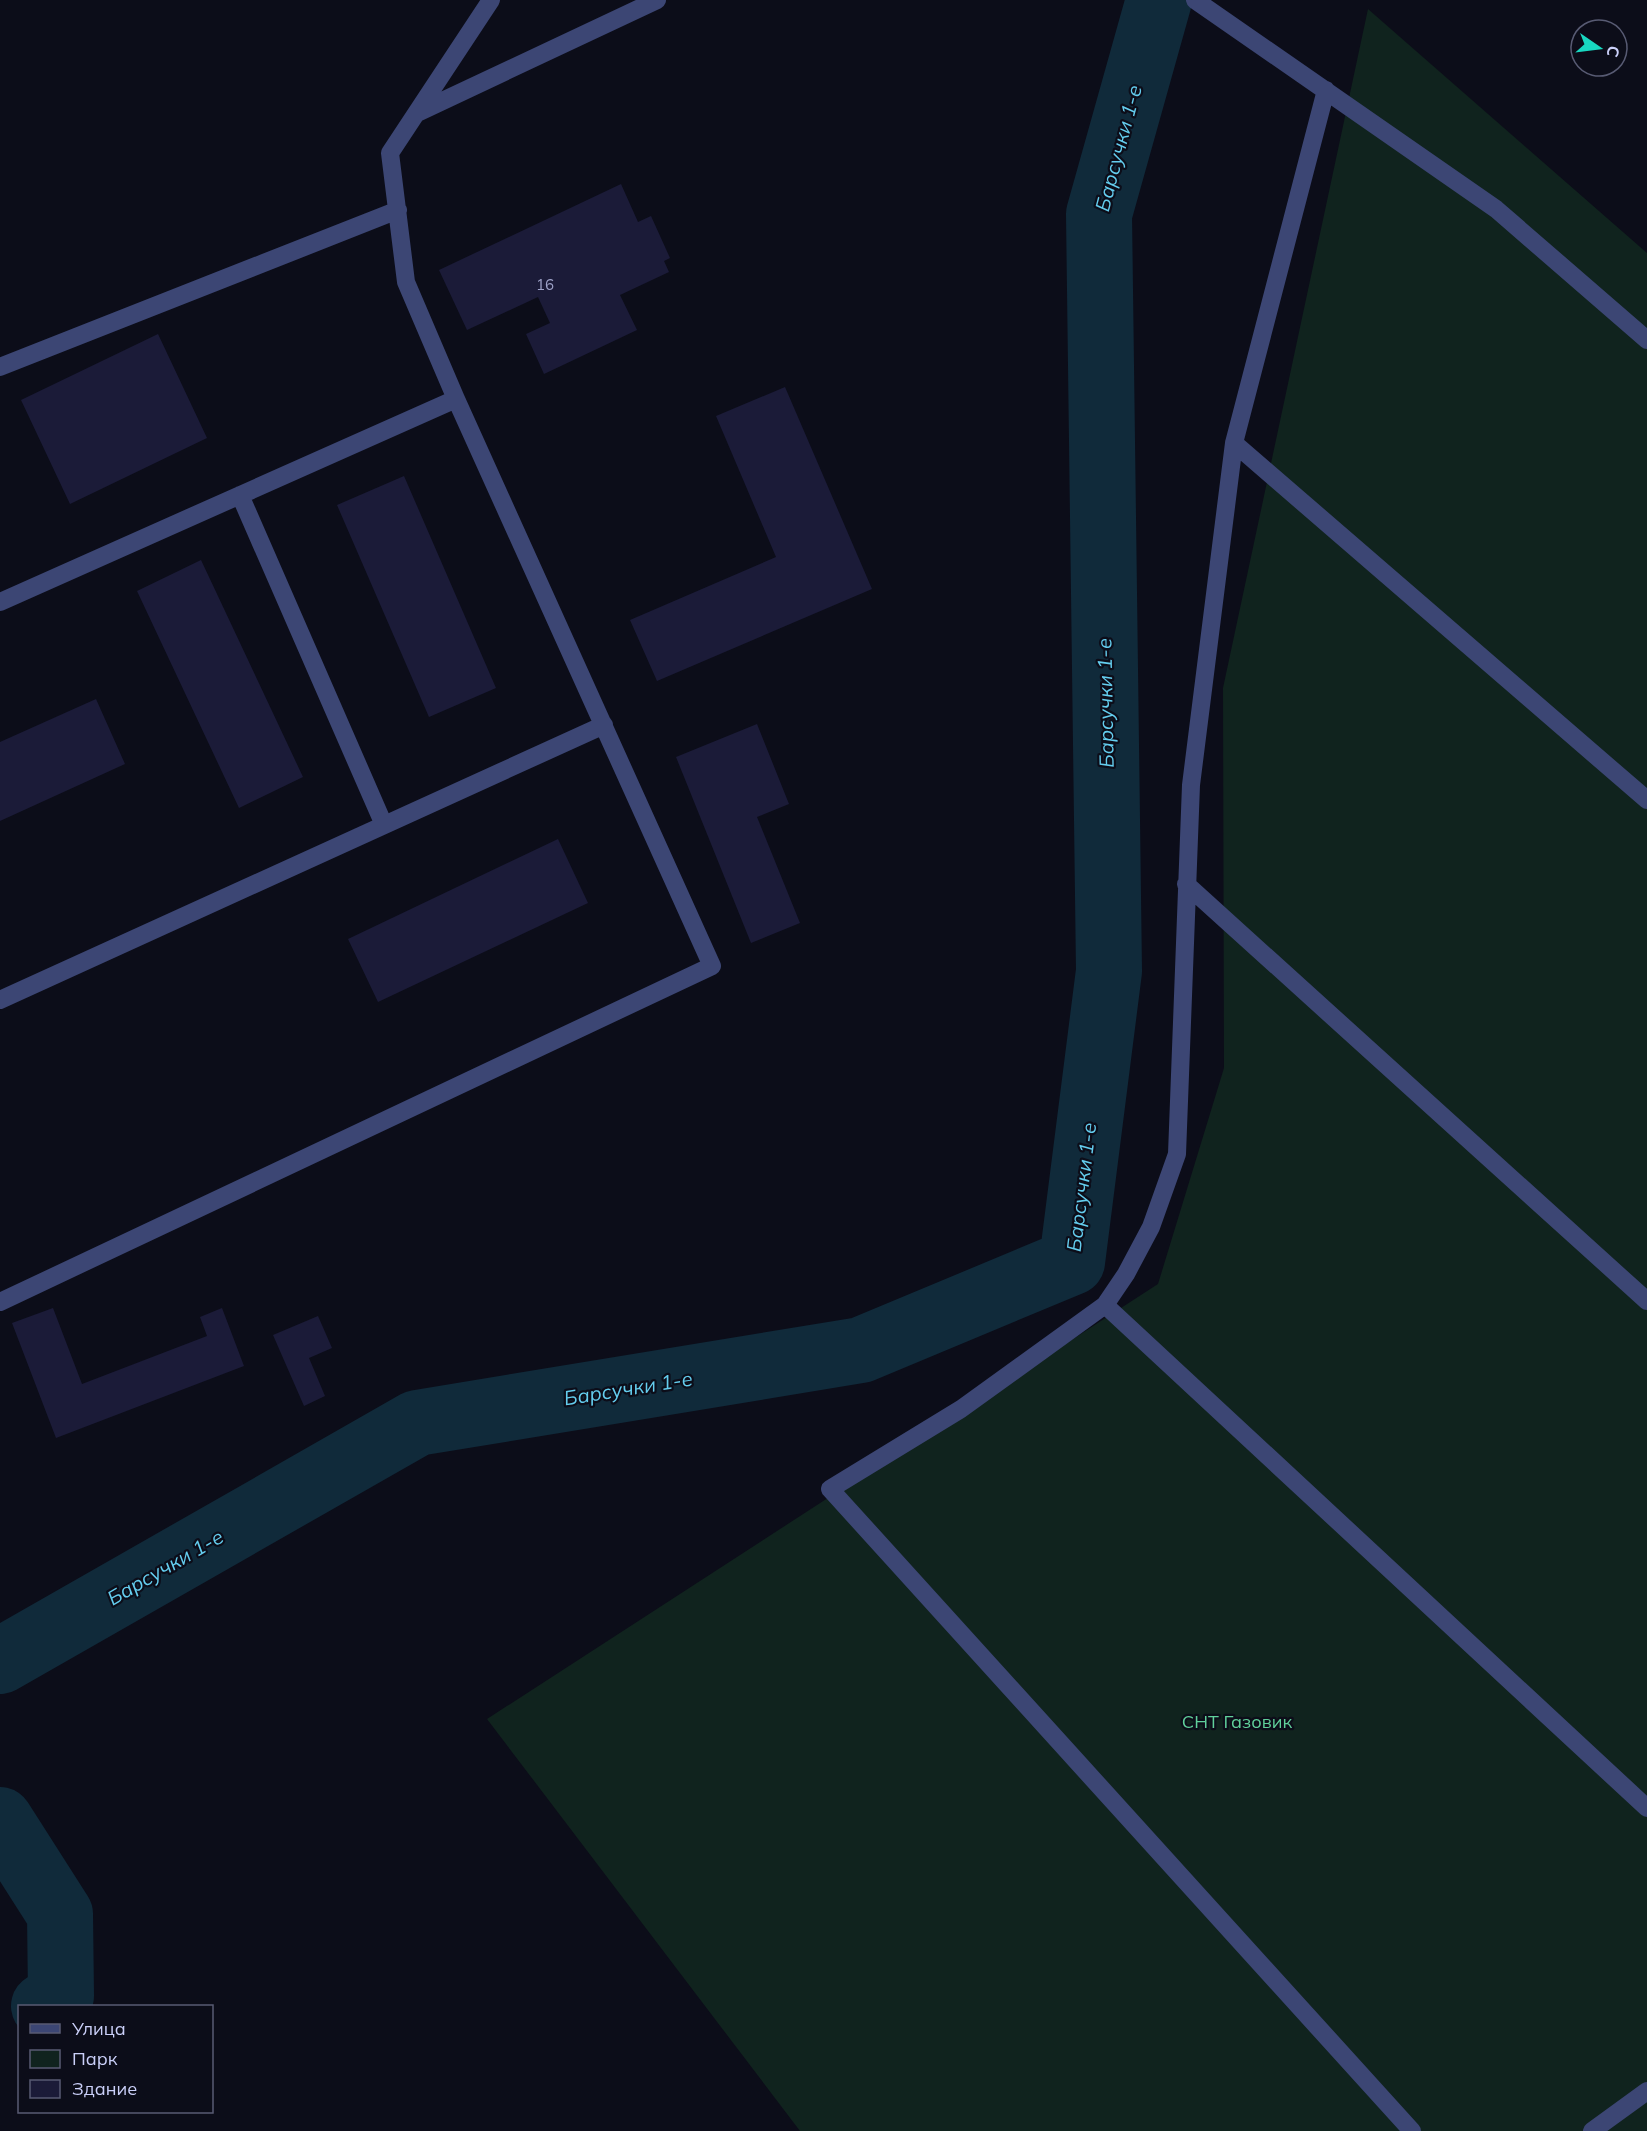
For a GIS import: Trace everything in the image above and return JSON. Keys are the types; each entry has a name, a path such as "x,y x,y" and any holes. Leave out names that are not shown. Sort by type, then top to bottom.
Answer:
{"street":[{"path":"0,1302 712,966 456,399 406,282 390,153 491,0"},
{"path":"416,114 657,0"},
{"path":"1195,0 1496,209 1647,340"},
{"path":"1326,90 1234,443 1191,785 1177,1154 1151,1227 1126,1274 1105,1305 961,1409 830,1489 1412,2131"},
{"path":"0,367 398,210"},
{"path":"0,602 456,399"},
{"path":"1234,443 1647,800"},
{"path":"240,495 384,825"},
{"path":"0,1000 604,725"},
{"path":"1186,884 1647,1301"},
{"path":"1105,1305 1647,1808"},
{"path":"1592,2131 1647,2091"}],"green space":[{"name":"СНТ Газовик","path":"1368,9 1647,253 1647,2131 800,2131 487,1719 1158,1284 1224,1068 1223,688"}],"building":[{"path":"621,184 638,222 651,216 670,258 664,261 669,272 620,295 637,330 544,374 526,334 550,323 538,297 467,330 439,270"},
{"path":"158,334 207,438 70,504 21,400"},
{"path":"785,387 872,589 657,681 630,620 776,557 716,416"},
{"path":"404,476 496,688 429,717 337,505"},
{"path":"201,560 303,777 239,808 137,591"},
{"path":"96,699 125,764 0,821 0,742"},
{"path":"757,724 789,804 757,817 800,923 751,943 676,757"},
{"path":"558,839 588,903 378,1002 348,939"},
{"path":"53,1308 82,1384 207,1336 200,1317 222,1308 244,1366 56,1438 12,1323"},
{"path":"318,1316 332,1348 309,1358 325,1396 304,1406 273,1335"}],"waterway":[{"name":"Барсучки 1-е","path":"0,1661 417,1423 861,1350 1072,1262 1109,971 1099,214 1159,0"},
{"name":"Барсучки 1-е","path":"0,1820 60,1914 61,1996 46,2005"}]}
